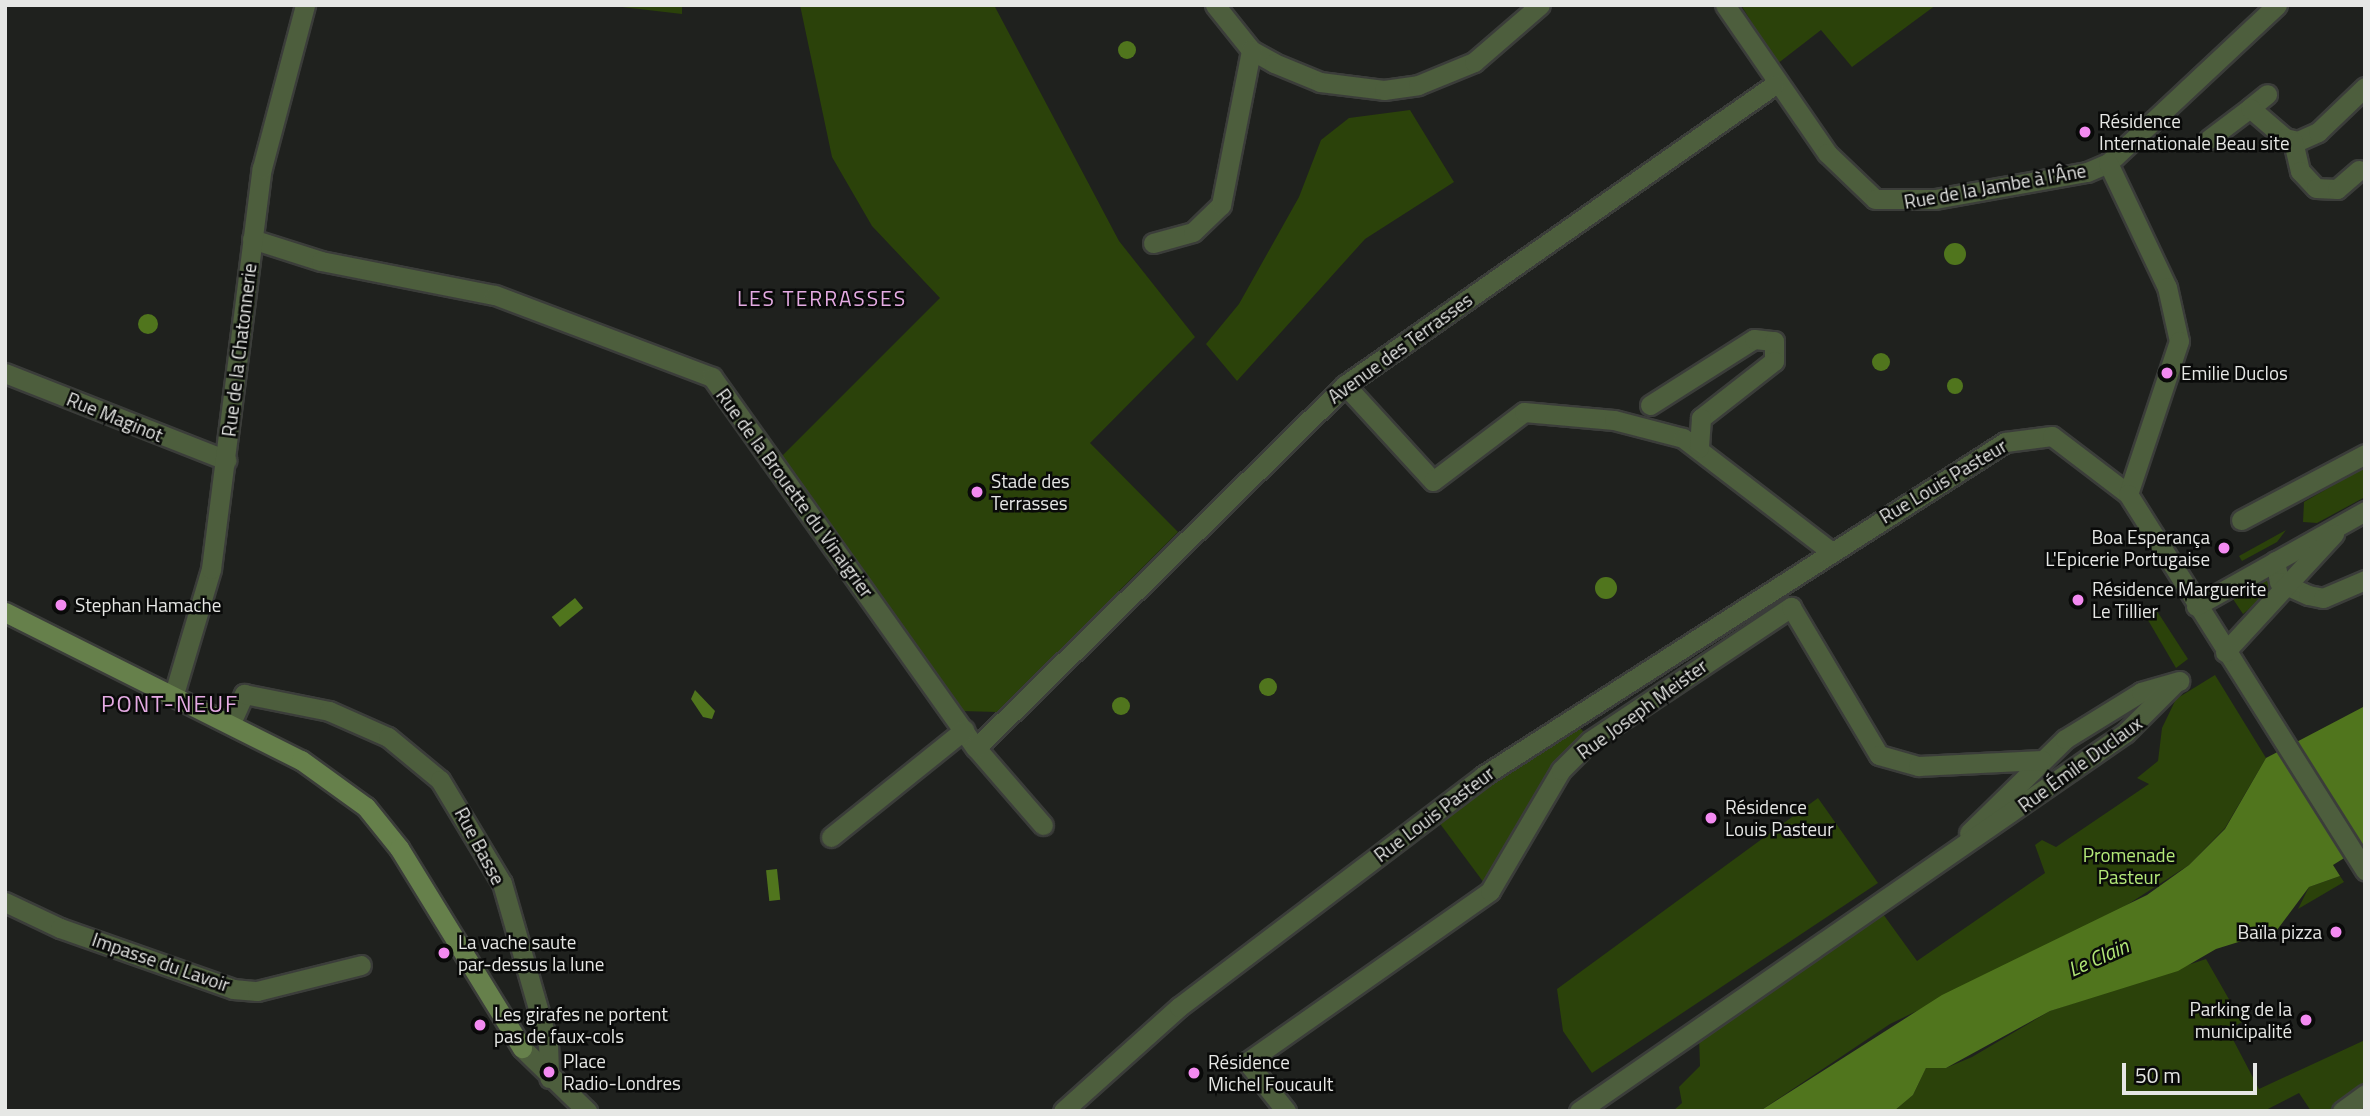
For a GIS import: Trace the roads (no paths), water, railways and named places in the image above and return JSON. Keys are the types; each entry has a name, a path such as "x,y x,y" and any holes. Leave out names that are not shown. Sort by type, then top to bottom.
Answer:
{"main road":[{"path":"5,611 231,723 338,784 383,826 523,1048"}],"street":[{"name":"Rue de la Chatonnerie","path":"174,694 209,582 262,168 306,5"},
{"path":"1215,5 1251,50 1353,89 1418,85 1474,62 1540,5"},
{"name":"Rue de la Jambe à l'Âne","path":"1725,5 1774,85 1852,182 1884,201 1935,199 2087,173 2108,163"},
{"path":"2277,5 2108,163 2168,287 2179,341 2128,494 2196,606 2361,864"},
{"path":"1153,243 1193,232 1221,205 1251,50"},
{"name":"Avenue des Terrasses","path":"976,748 1345,385 1774,85"},
{"path":"2293,141 2318,132 2365,87"},
{"path":"2209,139 2267,94"},
{"path":"2250,108 2293,141 2300,171 2316,188 2337,189 2359,170"},
{"name":"Rue de la Brouette du Vinaigrier","path":"252,239 321,261 495,295 712,377 976,748 1043,825"},
{"path":"1650,405 1754,339 1774,341 1774,362 1701,418 1691,443"},
{"name":"Rue Maginot","path":"5,373 226,460"},
{"path":"1345,385 1433,481 1524,412 1614,421 1691,443 1829,550"},
{"name":"Rue Louis Pasteur","path":"1063,1111 1179,1007 1483,776 1829,550 2021,436 2064,442 2112,488 2128,494"},
{"path":"2241,520 2365,454"},
{"path":"2196,606 2365,510"},
{"path":"2225,652 2347,520"},
{"path":"2275,561 2276,578 2286,587 2323,598 2365,580"},
{"name":"Rue Joseph Meister","path":"1286,1111 1247,1062 1490,891 1561,770 1590,741 1791,607 1879,755 1918,766 2042,760"},
{"name":"Rue Émile Duclaux","path":"1579,1111 1953,849 2125,733 2178,681 2130,698 2042,760 1953,849"},
{"name":"Rue Basse","path":"231,723 244,694 329,711 375,729 440,780 502,883 548,1043 549,1078"},
{"path":"831,837 964,730"},
{"name":"Impasse du Lavoir","path":"5,902 233,989 257,991 361,965"},
{"path":"523,1048 549,1078 585,1110"},
{"path":"2342,1111 2365,1094"}],"water":[{"path":"1123,41 1131,41 1136,50 1134,57 1123,59 1118,54 1118,46"},
{"path":"1955,243 1963,246 1966,254 1963,262 1955,265 1947,262 1944,254 1947,246"},
{"path":"148,314 155,317 158,324 155,331 148,334 141,331 138,324 141,317"},
{"path":"1877,353 1885,353 1890,362 1888,369 1877,371 1872,366 1872,358"},
{"path":"1952,378 1958,378 1963,386 1961,392 1952,394 1947,389 1947,383"},
{"path":"1606,577 1614,580 1617,588 1614,596 1606,599 1598,596 1595,588 1598,580"},
{"path":"575,598 583,608 560,627 552,617"},
{"path":"1268,678 1274,681 1277,687 1274,693 1268,696 1262,693 1259,687 1262,681"},
{"path":"695,690 715,711 712,719 703,717 691,699"},
{"path":"1121,697 1127,700 1130,706 1127,712 1121,715 1115,712 1112,706 1115,700"},
{"name":"Le Clain","path":"2365,706 2365,845 2333,865 2340,876 2309,887 2277,930 2216,949 2178,971 2050,1011 1946,1068 1926,1068 1913,1095 1894,1111 1760,1111 1942,995 2147,895 2189,865 2225,829 2266,758"},
{"path":"777,869 780,900 769,901 766,870"}],"place":[{"name":"Résidence Internationale Beau site","path":"2085,132"},
{"name":"Emilie Duclos","path":"2167,373"},
{"name":"Stade des Terrasses","path":"977,492"},
{"name":"Boa Esperança L'Epicerie Portugaise","path":"2224,548"},
{"name":"Résidence Marguerite Le Tillier","path":"2078,600"},
{"name":"Stephan Hamache","path":"61,605"},
{"name":"Résidence Louis Pasteur","path":"1711,818"},
{"name":"Baïla pizza","path":"2336,932"},
{"name":"La vache saute par-dessus la lune","path":"444,953"},
{"name":"Parking de la municipalité","path":"2306,1020"},
{"name":"Les girafes ne portent pas de faux-cols","path":"480,1025"},
{"name":"Place Radio-Londres","path":"549,1072"},
{"name":"Résidence Michel Foucault","path":"1194,1073"}],"district":[{"name":"LES TERRASSES","path":"822,298"},
{"name":"PONT-NEUF","path":"170,704"}],"park label":[{"name":"Promenade Pasteur","path":"2129,866"}]}
